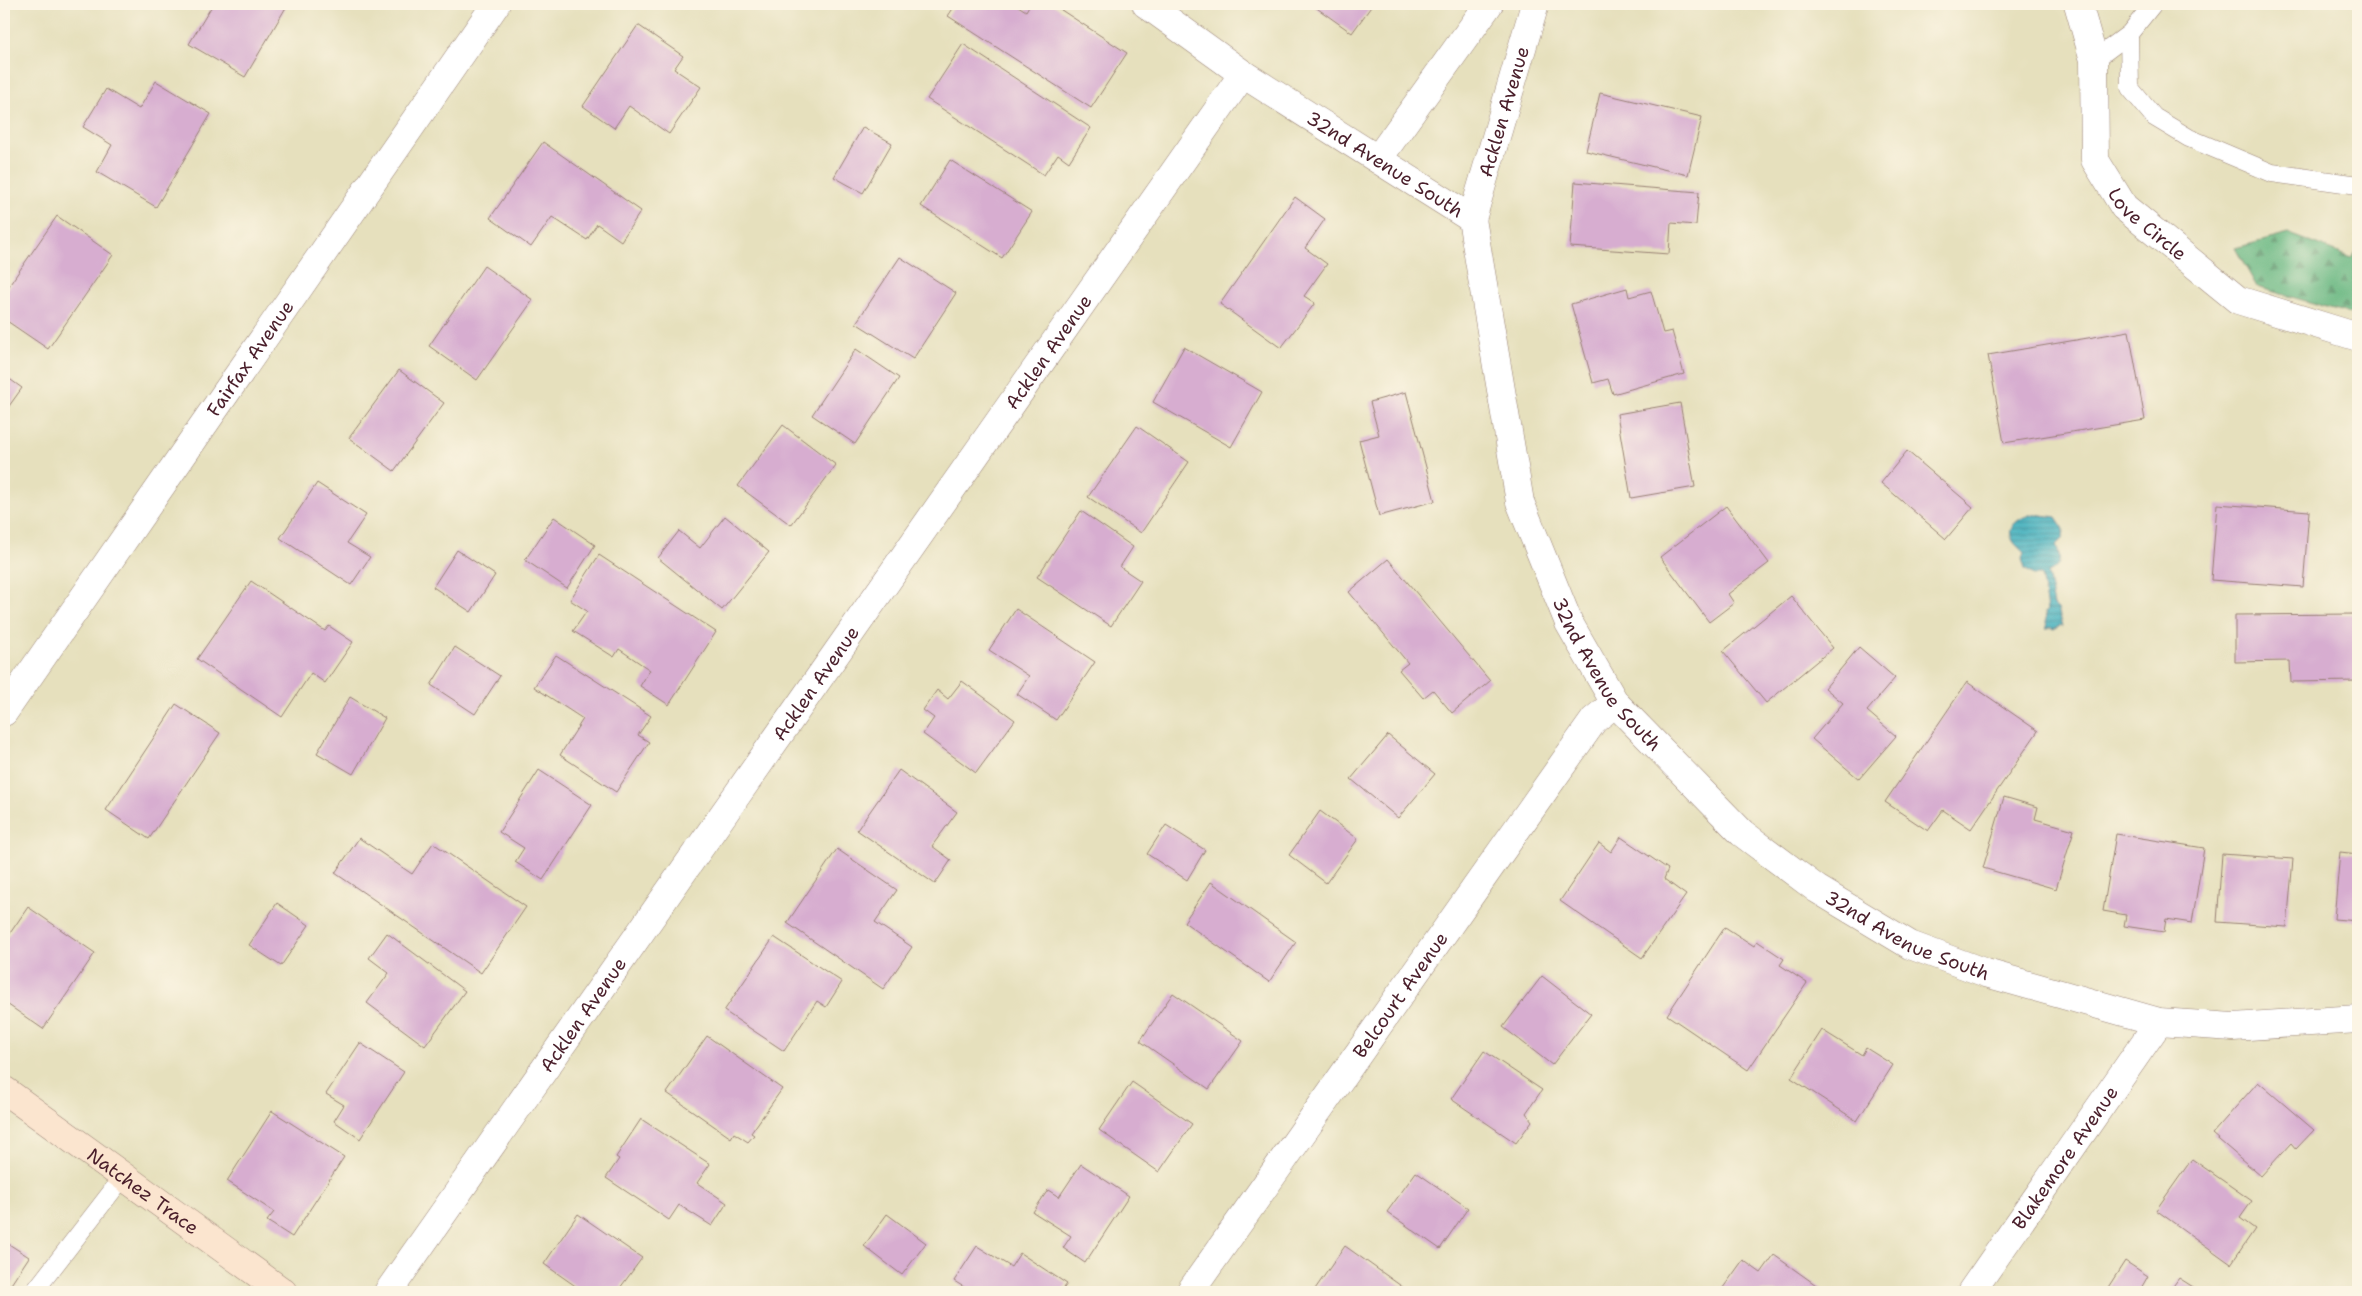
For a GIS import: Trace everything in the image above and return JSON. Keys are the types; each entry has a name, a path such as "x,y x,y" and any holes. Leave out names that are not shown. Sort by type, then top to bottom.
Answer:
{"main road":[{"name":"Natchez Trace","path":"4,1090 283,1292"}],"street":[{"name":"Fairfax Avenue","path":"4,712 496,4"},
{"name":"32nd Avenue South","path":"1146,4 1243,74 1472,220 1520,502 1569,623 1615,704 1742,833 1817,889 1910,945 1986,973 2159,1022 2233,1027 2358,1020"},
{"path":"1378,159 1490,4"},
{"name":"Acklen Avenue","path":"1472,220 1536,4"},
{"name":"Love Circle","path":"2078,4 2094,60 2095,160 2124,207 2238,300 2358,338"},
{"name":"Acklen Avenue","path":"388,1292 1243,74"},
{"name":"Belcourt Avenue","path":"1190,1292 1594,720 1615,704"},
{"name":"Blakemore Avenue","path":"1971,1292 2159,1022"}],"lane":[{"path":"2094,60 2129,34 2153,4"},
{"path":"2129,34 2130,88 2154,117 2189,138 2272,173 2358,185"},
{"path":"34,1292 123,1176"}],"green space":[{"path":"2289,234 2352,258 2358,249 2358,316 2257,287 2235,248"}],"water":[{"path":"2034,514 2056,517 2064,529 2063,538 2056,545 2059,554 2058,565 2053,571 2048,573 2054,605 2058,609 2063,626 2060,625 2054,629 2049,627 2047,630 2045,612 2047,610 2041,575 2033,575 2025,569 2022,559 2024,553 2014,543 2011,536 2013,526 2020,519"}],"building":[{"path":"213,4 288,4 245,77 189,44"},
{"path":"956,4 1015,4 1026,11 1030,4 1052,4 1127,53 1091,108 948,16"},
{"path":"1311,4 1373,4 1352,33"},
{"path":"638,25 683,56 674,69 701,87 669,134 629,106 614,128 583,106"},
{"path":"963,44 1091,128 1069,162 1058,154 1044,175 927,99"},
{"path":"156,81 211,114 156,207 97,172 112,145 83,127 106,89 139,109"},
{"path":"1600,93 1702,117 1688,175 1586,151"},
{"path":"863,127 892,143 863,193 834,177"},
{"path":"543,142 641,211 621,241 597,224 587,240 552,217 531,247 490,218"},
{"path":"950,160 1032,212 1002,258 921,206"},
{"path":"1575,182 1699,192 1696,225 1671,223 1669,254 1570,247"},
{"path":"1295,197 1325,219 1305,248 1327,264 1304,296 1315,303 1281,348 1220,304"},
{"path":"57,216 113,255 48,349 4,319 4,293"},
{"path":"900,257 956,293 913,359 856,323"},
{"path":"484,266 533,300 477,380 429,346"},
{"path":"1627,288 1629,297 1651,291 1663,333 1672,331 1684,374 1613,394 1608,379 1593,383 1571,304"},
{"path":"2129,331 2145,420 2004,443 1988,355"},
{"path":"1184,347 1262,392 1231,447 1153,402"},
{"path":"856,349 899,378 855,444 812,415"},
{"path":"399,370 444,403 394,471 349,438"},
{"path":"4,375 22,388 4,413"},
{"path":"1406,392 1435,501 1379,516 1359,440 1379,435 1370,402"},
{"path":"1680,403 1695,487 1631,498 1617,414"},
{"path":"783,425 836,465 791,525 738,486"},
{"path":"1137,426 1189,462 1141,533 1088,497"},
{"path":"1907,451 1973,507 1946,539 1881,483"},
{"path":"317,483 366,515 347,543 370,557 351,585 280,538"},
{"path":"2217,504 2309,511 2303,587 2211,580"},
{"path":"1726,506 1769,563 1728,594 1734,603 1709,622 1660,557"},
{"path":"1081,511 1133,547 1120,567 1141,581 1111,626 1037,577"},
{"path":"725,516 769,552 722,610 658,558 679,531 700,548"},
{"path":"554,517 595,545 567,588 525,560"},
{"path":"457,550 495,575 471,612 433,587"},
{"path":"599,555 716,632 669,705 640,686 650,670 619,649 614,657 573,631 587,611 570,600"},
{"path":"1388,559 1490,681 1452,713 1433,690 1423,698 1399,670 1408,663 1349,592"},
{"path":"251,581 325,631 329,626 353,642 325,683 311,673 282,717 197,659"},
{"path":"1791,596 1833,648 1766,703 1723,651"},
{"path":"1016,609 1095,662 1056,720 1017,694 1029,676 989,650"},
{"path":"2358,614 2358,681 2291,682 2290,661 2235,662 2235,615"},
{"path":"455,647 500,676 475,714 431,685"},
{"path":"1859,647 1895,678 1867,711 1896,736 1859,779 1812,739 1843,703 1825,688"},
{"path":"556,655 651,716 638,735 649,742 616,792 560,755 583,719 534,687"},
{"path":"962,681 1015,720 976,773 923,734 934,718 923,710 937,690 948,699"},
{"path":"1967,682 2038,731 1971,829 1943,810 1928,831 1885,802"},
{"path":"350,697 385,718 353,774 317,753"},
{"path":"176,704 220,733 149,839 106,810"},
{"path":"1388,735 1435,774 1398,818 1351,779"},
{"path":"539,770 592,805 543,880 515,862 524,848 499,832"},
{"path":"899,770 957,812 932,846 951,860 935,884 857,830"},
{"path":"2004,797 2038,807 2035,819 2074,830 2056,889 1983,868"},
{"path":"1320,811 1358,839 1326,883 1289,855"},
{"path":"1166,825 1205,850 1187,880 1147,854"},
{"path":"2116,834 2204,848 2192,923 2166,919 2164,932 2124,926 2126,915 2103,911"},
{"path":"1621,837 1668,869 1664,879 1686,895 1642,958 1560,901 1599,843 1611,852"},
{"path":"359,838 412,874 433,843 526,907 481,973 335,873"},
{"path":"837,849 897,890 875,922 912,947 883,989 787,923"},
{"path":"2340,852 2358,854 2358,921 2334,919"},
{"path":"2222,854 2293,859 2287,927 2217,922"},
{"path":"1211,882 1296,942 1269,982 1184,922"},
{"path":"277,903 309,925 281,966 249,945"},
{"path":"28,907 95,953 43,1029 4,1002 4,942"},
{"path":"1725,927 1754,946 1757,941 1784,959 1780,965 1807,983 1748,1070 1667,1015"},
{"path":"387,933 465,991 425,1046 367,1003 389,973 369,958"},
{"path":"774,937 842,982 826,1007 817,1001 784,1051 724,1011"},
{"path":"1542,976 1591,1014 1552,1065 1503,1027"},
{"path":"1173,993 1243,1041 1209,1089 1140,1041"},
{"path":"1822,1030 1862,1055 1866,1048 1893,1065 1857,1121 1791,1078"},
{"path":"707,1036 782,1089 751,1133 754,1135 748,1142 734,1133 731,1138 667,1093"},
{"path":"360,1043 404,1072 360,1139 334,1121 344,1105 326,1094"},
{"path":"1484,1051 1542,1090 1526,1113 1532,1121 1516,1143 1451,1099"},
{"path":"1132,1082 1192,1124 1159,1172 1099,1130"},
{"path":"2258,1082 2314,1130 2296,1149 2291,1143 2261,1176 2212,1134"},
{"path":"272,1111 344,1157 292,1237 267,1221 274,1212 227,1181"},
{"path":"641,1119 710,1164 697,1183 727,1203 712,1226 679,1205 669,1220 606,1178 619,1159 616,1157"},
{"path":"2192,1159 2252,1201 2240,1218 2255,1229 2231,1264 2156,1210"},
{"path":"1081,1164 1129,1196 1085,1263 1063,1248 1071,1236 1033,1212 1048,1190 1059,1197"},
{"path":"1416,1172 1468,1208 1440,1249 1387,1212"},
{"path":"578,1214 642,1258 617,1292 584,1292 544,1264"},
{"path":"887,1214 926,1243 902,1275 864,1246"},
{"path":"4,1241 29,1257 6,1292 4,1292"},
{"path":"977,1246 1011,1267 1020,1253 1067,1284 1061,1292 972,1292 954,1281"},
{"path":"1345,1246 1404,1288 1401,1292 1313,1292"},
{"path":"1774,1255 1826,1292 1720,1292 1743,1260 1761,1273"},
{"path":"2125,1261 2148,1276 2140,1290 2144,1292 2105,1292"},
{"path":"2179,1278 2201,1292 2169,1292"}]}
